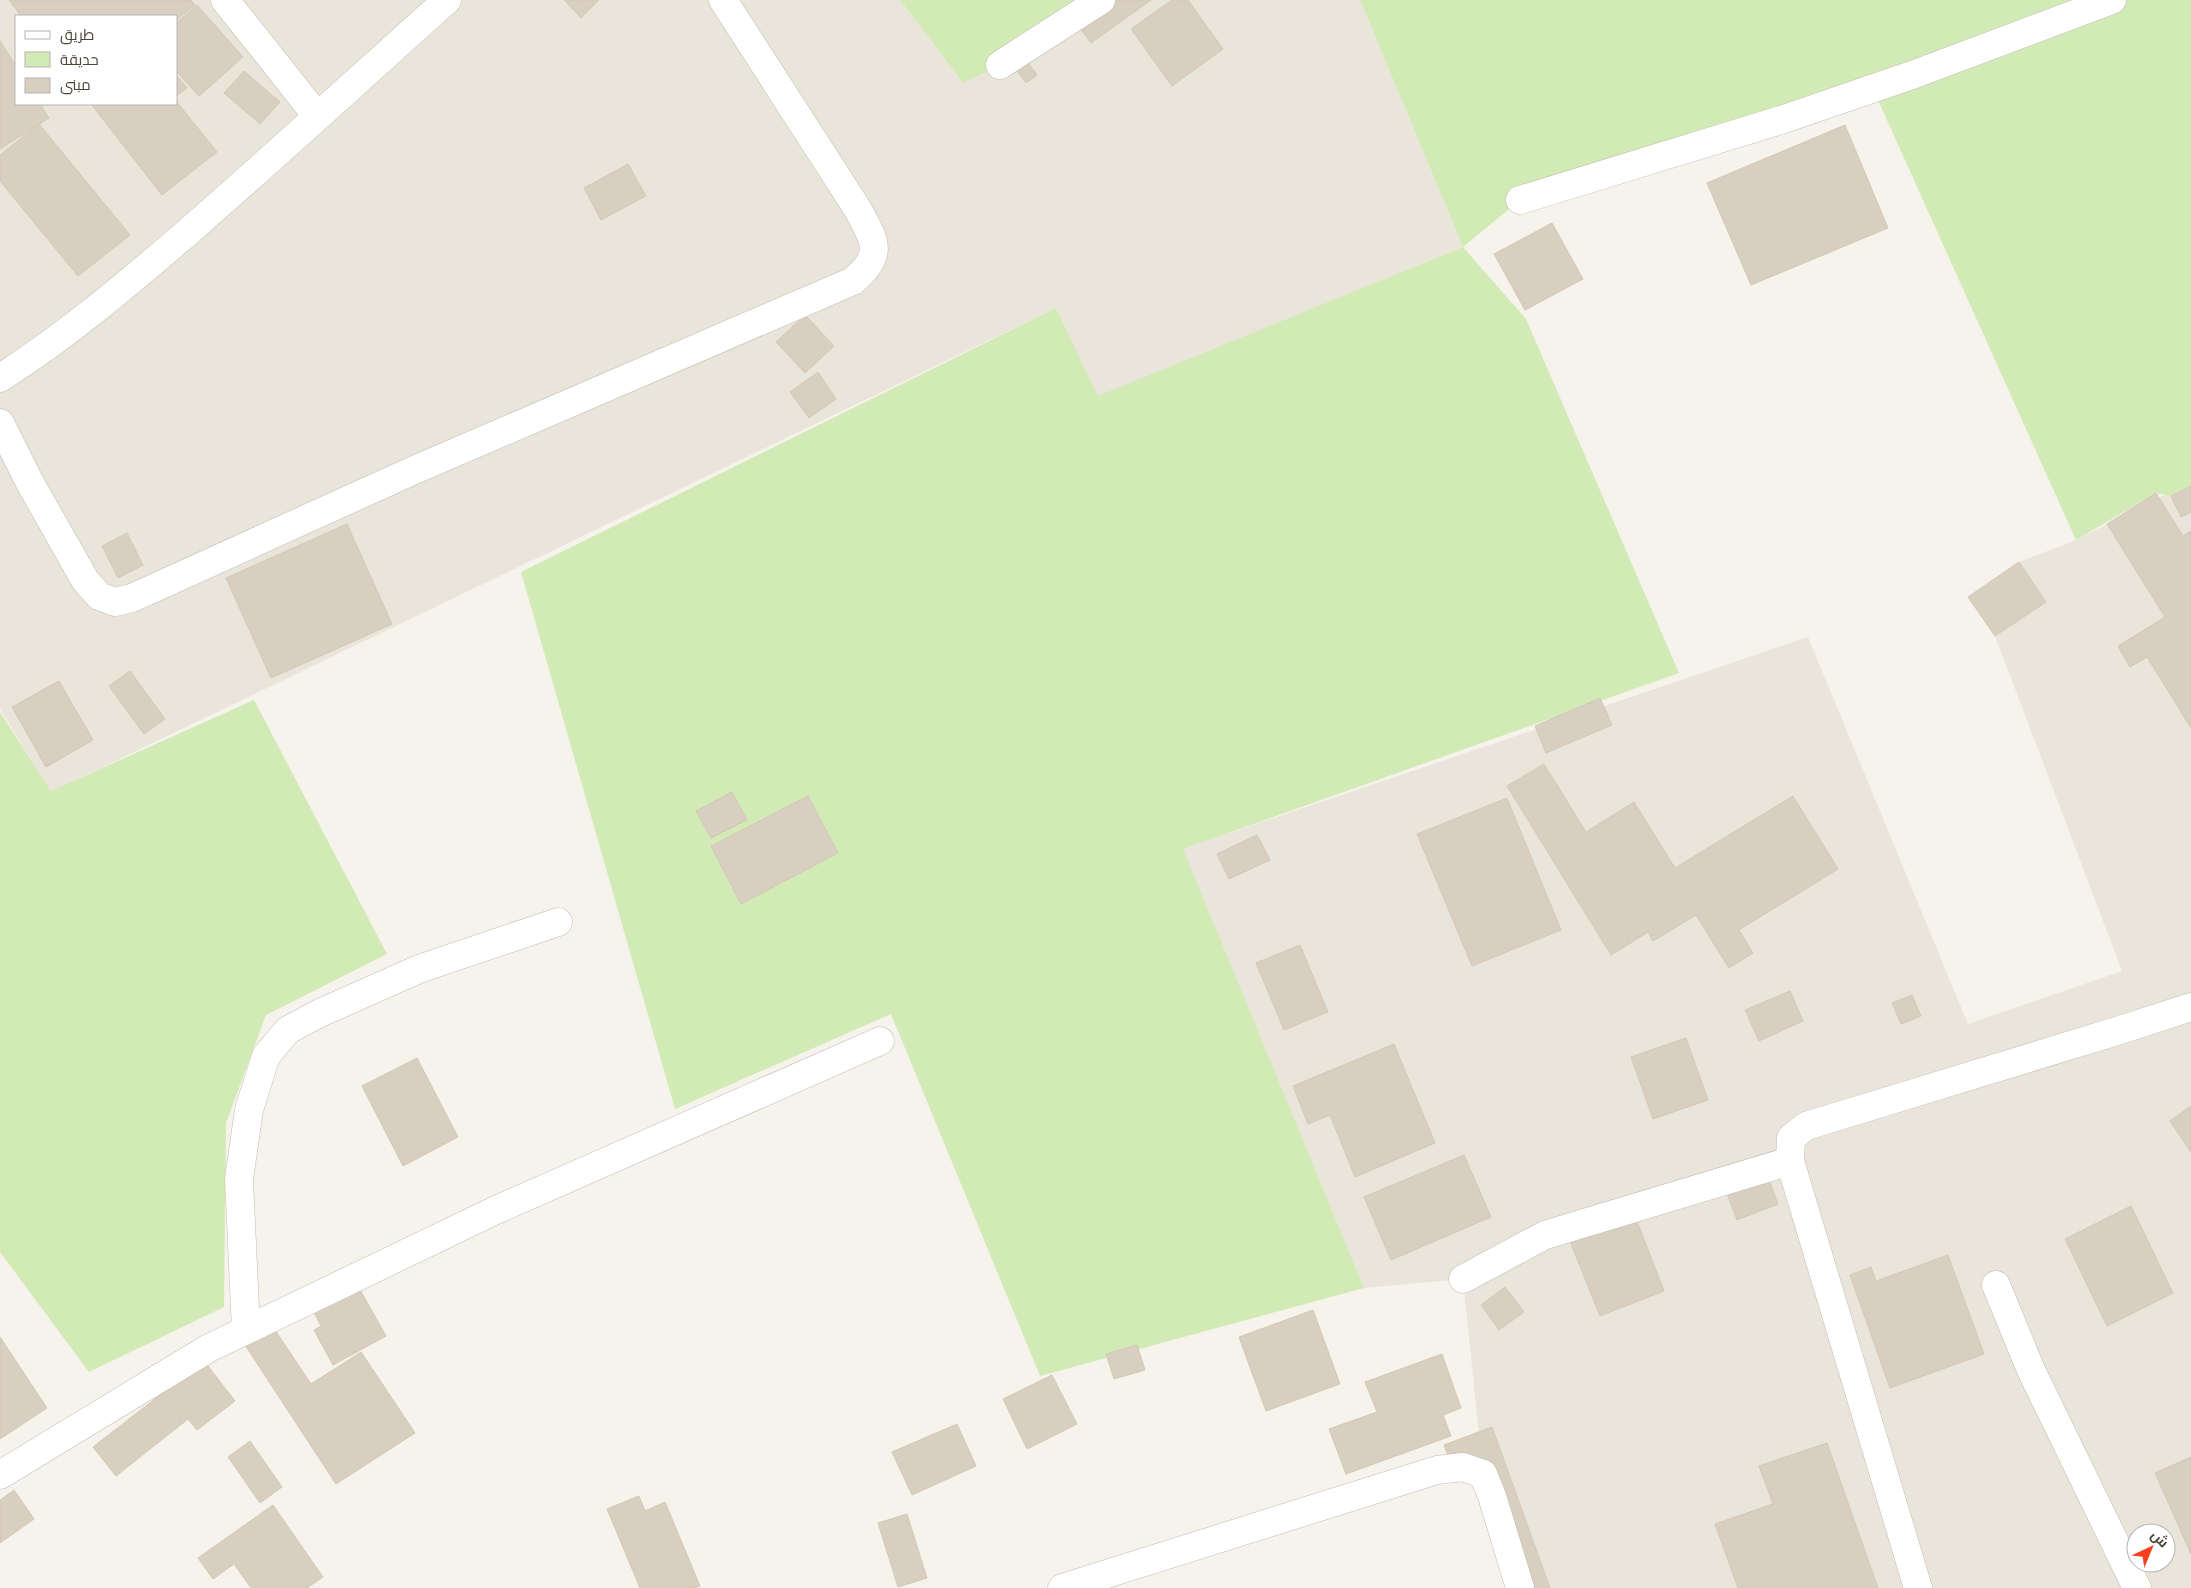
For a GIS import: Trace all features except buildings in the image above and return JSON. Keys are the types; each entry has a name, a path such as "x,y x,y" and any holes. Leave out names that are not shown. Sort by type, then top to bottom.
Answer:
{"street":[{"path":"225,0 317,116"},
{"path":"0,378 37,355 100,308 221,203 447,0"},
{"path":"0,423 29,481 85,580 99,596 115,602 132,598 412,470 853,281 867,269 875,252 872,236 857,208 723,0"},
{"path":"1000,65 1101,0"},
{"path":"1520,200 1781,120 1915,74 2112,0"},
{"path":"246,1330 239,1179 249,1110 266,1056 288,1030 320,1013 419,969 558,922"},
{"path":"1918,1588 1790,1160 1791,1138 1806,1126 2191,1007"},
{"path":"0,1475 209,1348 496,1210 880,1041"},
{"path":"1463,1279 1545,1234 1790,1160"},
{"path":"1996,1285 2031,1370 2137,1588"},
{"path":"1062,1588 1437,1470 1463,1467 1483,1474 1492,1496 1520,1588"}],"shaded area":[{"path":"0,0 900,0 963,83 1095,0 1360,0 1463,247 1098,397 1056,308 51,792 0,709"},
{"path":"2191,481 2191,1588 1518,1588 1483,1474 1463,1279 1364,1288 1182,849 1808,637 1968,1024 2122,971 1995,636 1968,597 2019,562 2076,540"}],"green space":[{"path":"900,0 1101,0 1000,65 963,83"},
{"path":"1360,0 2191,0 2191,486 2171,496 2156,493 2076,540 1873,89 1520,200 1463,247"},
{"path":"1463,247 1526,319 1679,673 1183,849 1364,1288 1040,1376 891,1014 675,1109 521,572 1056,308 1098,396"},
{"path":"254,700 387,954 266,1015 226,1123 224,1307 89,1372 0,1252 0,712 51,791"}]}
